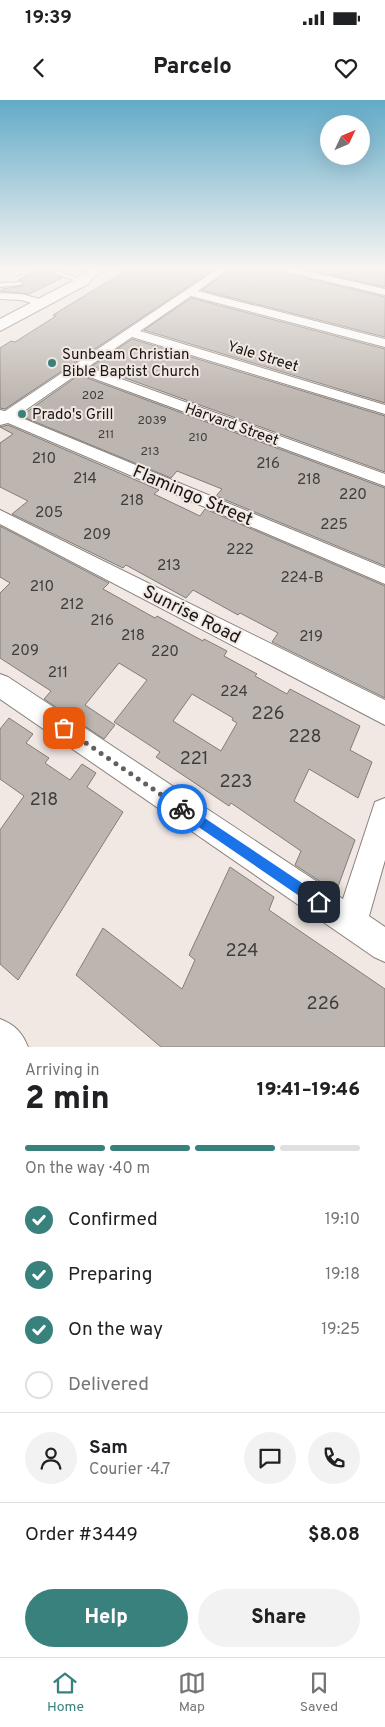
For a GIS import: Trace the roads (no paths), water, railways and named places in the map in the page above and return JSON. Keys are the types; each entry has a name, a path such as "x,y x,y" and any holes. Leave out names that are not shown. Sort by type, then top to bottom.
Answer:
{"highway":[{"path":"0,326 25,312"}],"street":[{"path":"2,417 161,312"},
{"path":"267,312 385,343"},
{"name":"Yale Street","path":"132,333 385,410"},
{"name":"Harvard Street","path":"78,368 385,480"},
{"name":"Flamingo Street","path":"2,417 385,576"},
{"name":"Sunrise Road","path":"0,516 385,713"},
{"path":"0,684 385,946"},
{"path":"351,924 385,812"},
{"path":"0,1037 10,1047"}],"place":[{"name":"Sunbeam Christian Bible Baptist Church","path":"52,363"},
{"name":"Prado's Grill","path":"22,414"}]}
